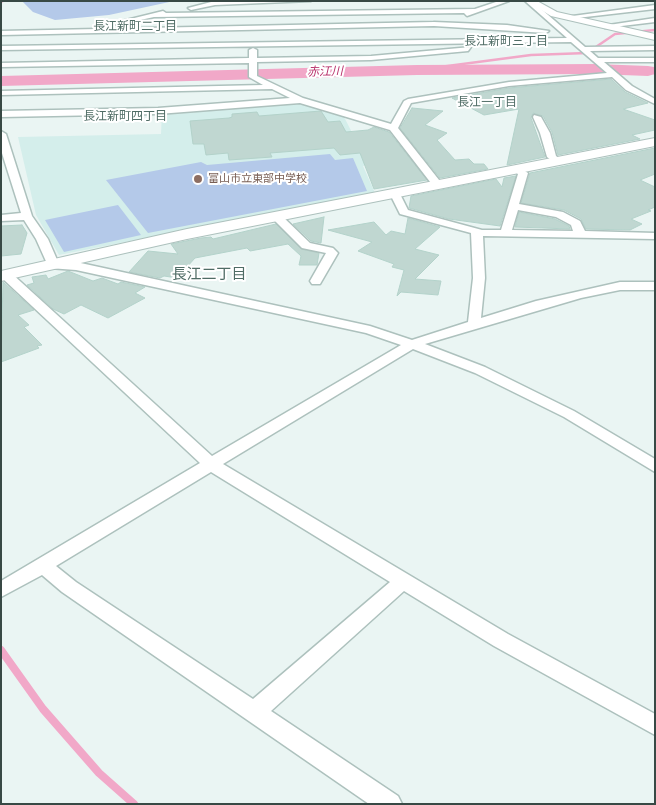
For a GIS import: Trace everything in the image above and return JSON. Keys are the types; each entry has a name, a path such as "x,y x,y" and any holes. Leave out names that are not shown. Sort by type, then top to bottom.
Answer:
{"street":[{"path":"82,30 215,3 308,1"},
{"path":"434,24 506,1"},
{"path":"530,1 543,9 568,17 655,37"},
{"path":"530,1 570,40 629,88 655,102"},
{"path":"256,2 253,77 300,100 394,128 438,185"},
{"path":"568,17 655,7"},
{"path":"154,15 476,11"},
{"path":"605,26 655,20"},
{"path":"2,33 434,24 507,26 563,32"},
{"path":"1,65 391,57 556,39"},
{"path":"1,48 570,40"},
{"path":"583,49 655,48"},
{"path":"596,60 655,60"},
{"path":"394,128 408,101 509,84 561,78 616,76"},
{"path":"1,93 275,87"},
{"path":"1,114 158,111 300,100"},
{"path":"537,117 545,133 552,157 558,160"},
{"path":"1,136 27,216 42,239 53,264"},
{"path":"3,276 187,234 655,142"},
{"path":"506,232 523,173 516,169"},
{"path":"1,171 13,170"},
{"path":"395,194 404,212 475,229 478,233 479,278 474,325"},
{"path":"514,206 559,214 576,222 580,234"},
{"path":"1,218 27,216"},
{"path":"277,217 306,246 329,250 332,253 316,281"},
{"path":"478,233 655,236"},
{"path":"53,264 76,266 370,330 412,344 480,370 569,414 655,467"},
{"path":"3,276 212,465 501,640 655,726"},
{"path":"1,590 412,344 581,294 620,286 655,286"},
{"path":"43,564 69,587 390,804"},
{"path":"253,712 403,581"}],"shaded area":[{"path":"22,1 174,1 109,15 55,20 33,12"},
{"name":"富山市立東部中学校","path":"306,102 343,115 362,152 366,165 363,166 375,193 59,255 36,215 18,137 161,134 162,112"},
{"path":"330,154 335,160 353,158 367,191 148,233 106,180 201,162 207,165"},
{"path":"118,205 141,235 64,252 45,220"}],"building":[{"path":"611,79 625,92 648,103 623,109 655,120 655,130 632,135 640,139 558,155 552,132 543,116 533,113 531,118 545,157 507,165 519,109 484,115 452,98 509,88"},
{"path":"412,108 443,111 425,125 447,133 437,140 455,160 469,159 474,164 484,164 488,169 440,178 400,128"},
{"path":"321,111 328,122 340,121 346,132 368,130 374,127 389,132 427,180 374,189 360,153 340,155 334,148 270,153 272,157 229,160 228,153 206,155 204,144 193,144 190,121 229,118 232,117 232,114 257,112 259,116"},
{"path":"655,148 655,174 640,180 655,187 655,207 648,210 651,211 631,219 642,224 630,230 586,229 581,219 564,210 521,203 530,173"},
{"path":"516,176 500,226 449,219 409,208 411,196 496,179 502,187 504,178"},
{"path":"519,212 555,219 569,226 570,229 515,227"},
{"path":"324,217 321,243 311,241 293,224"},
{"path":"408,218 440,227 415,249 439,255 415,279 441,281 438,295 401,292 397,296 404,270 392,267 394,264 358,251 372,242 328,230 374,222 386,235 391,231 405,234"},
{"path":"276,224 301,249 319,253 317,265 299,265 301,256 288,244 250,251 247,248 195,258 177,278 164,276 160,278 129,272 148,251 178,254 171,244 201,238 211,237 213,239"},
{"path":"22,225 27,233 21,254 1,256 1,226"},
{"path":"68,271 93,281 102,278 118,284 121,282 145,287 135,293 145,298 108,318 81,305 64,314 53,309 27,285 34,283 32,277 46,275 48,279"},
{"path":"3,282 34,310 18,315 29,325 24,327 42,345 37,346 39,348 1,362"}],"waterway":[{"path":"421,70 417,70 531,55 587,53 615,34 655,30"},
{"name":"赤江川","path":"1,81 417,70 596,69 648,71"},
{"name":"赤江川","path":"648,71 655,73"},
{"path":"1,650 43,709 99,773 134,804"}],"place":[{"name":"富山市立東部中学校","path":"198,179"}],"district":[{"name":"長江新町二丁目","path":"135,27"},
{"name":"長江新町三丁目","path":"506,42"},
{"name":"長江一丁目","path":"487,103"},
{"name":"長江新町四丁目","path":"125,117"},
{"name":"長江二丁目","path":"209,275"}]}
